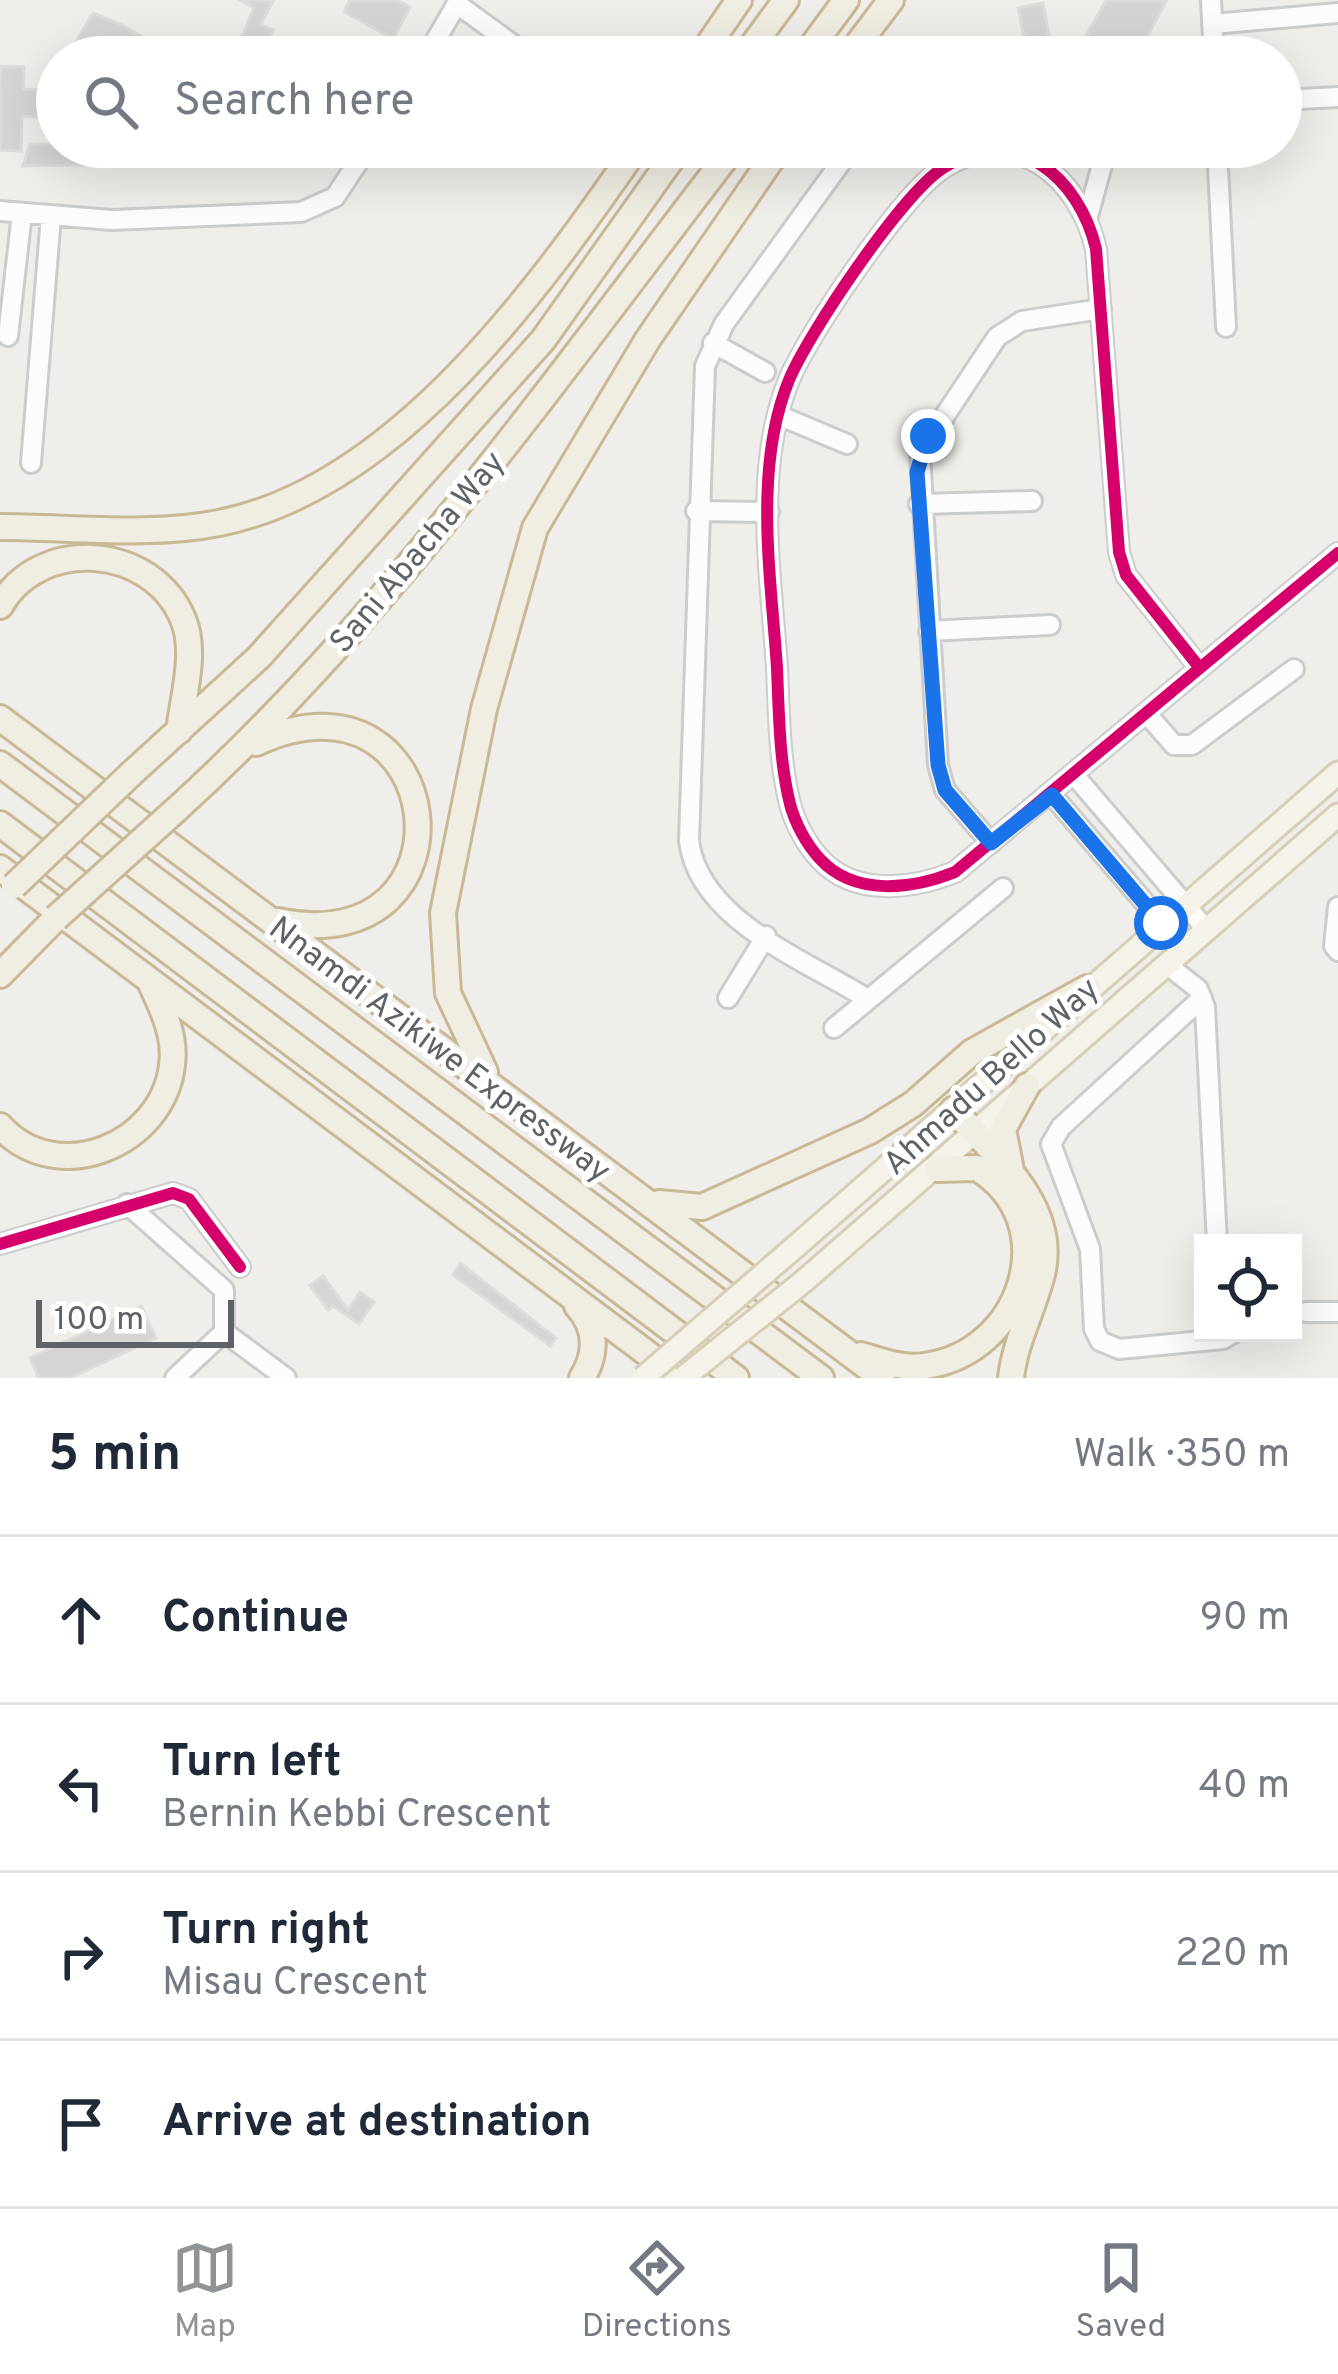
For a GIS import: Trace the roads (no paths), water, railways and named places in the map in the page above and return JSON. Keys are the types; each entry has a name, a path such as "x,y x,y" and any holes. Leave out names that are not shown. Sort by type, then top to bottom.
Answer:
{"highway":[{"path":"714,36 739,0"},
{"path":"759,36 785,0"},
{"path":"821,36 847,0"},
{"path":"864,36 891,0"},
{"path":"0,527 218,524 334,478 466,371 624,168"},
{"name":"Sani Abacha Way","path":"5,884 259,657 543,340 665,168"},
{"name":"Sani Abacha Way","path":"0,976 56,918 243,748 407,570 718,168"},
{"path":"733,210 754,168"},
{"path":"492,1085 466,1040 448,993 443,913 503,641 544,504 764,168"},
{"path":"0,606 28,574 61,558 92,556 128,564 151,577 184,619 188,640 179,730"},
{"name":"Nnamdi Azikiwe Expressway","path":"0,718 882,1378"},
{"path":"243,748 305,724 340,726 361,733 396,760 416,798 418,848 394,896 371,914 333,928 267,919"},
{"name":"Nnamdi Azikiwe Expressway","path":"0,764 821,1378"},
{"path":"0,824 736,1378"},
{"path":"5,884 147,977 681,1378"},
{"path":"144,929 270,1067"},
{"path":"243,942 461,1061"},
{"path":"0,1126 27,1146 73,1156 103,1151 149,1122 167,1088 172,1043 147,977"},
{"path":"624,1184 672,1208 718,1202 892,1119 972,1052 1087,988"},
{"path":"1014,1178 1003,1129 1027,1086"},
{"path":"953,1110 1033,1201 1046,1243 1046,1262 1011,1378"},
{"path":"832,1340 877,1360 922,1366 981,1342 1009,1310 1028,1264 1018,1212 977,1168 937,1169"},
{"path":"550,1280 591,1328 592,1360 582,1378"}],"main road":[{"name":"Ahmadu Bello Way","path":"643,1378 1338,773"},
{"name":"Ahmadu Bello Way","path":"681,1378 937,1169 1338,815"}],"street":[{"path":"1211,0 1213,36"},
{"path":"438,36 458,2 497,36"},
{"path":"1212,24 1338,13"},
{"path":"1302,99 1338,97"},
{"path":"0,211 154,220 301,212 334,197 354,168"},
{"path":"837,168 713,343 703,380 696,511 692,865 715,900 866,998"},
{"path":"943,168 907,205 827,314 802,353 778,415 769,512 784,774 802,835 822,862 853,880 892,888 926,884 955,872 1338,553"},
{"path":"1048,168 1060,175 1088,216"},
{"path":"1101,168 1088,216 1101,309 1119,552 1126,575 1199,667"},
{"path":"1218,168 1226,327"},
{"path":"8,336 8,257 22,213"},
{"path":"31,464 51,216"},
{"path":"991,843 945,790 938,765 920,453 997,337 1035,318 1101,309"},
{"path":"713,343 765,372"},
{"path":"778,415 847,444"},
{"path":"920,504 1032,501"},
{"path":"696,511 769,512"},
{"path":"929,631 1050,625"},
{"path":"1147,713 1174,745 1192,745 1294,669"},
{"path":"1075,776 1205,928"},
{"path":"1052,795 1161,923 1202,998 1216,1234"},
{"path":"834,1028 1003,888"},
{"path":"1338,907 1338,951"},
{"path":"728,998 766,936"},
{"path":"1200,1342 1119,1349 1100,1341 1094,1329 1090,1249 1051,1144 1061,1127 1202,998"},
{"path":"0,1244 165,1193 186,1196 239,1267"},
{"path":"127,1204 224,1290 224,1332 175,1378"},
{"path":"1306,1312 1338,1312"},
{"path":"224,1332 286,1378"}]}
